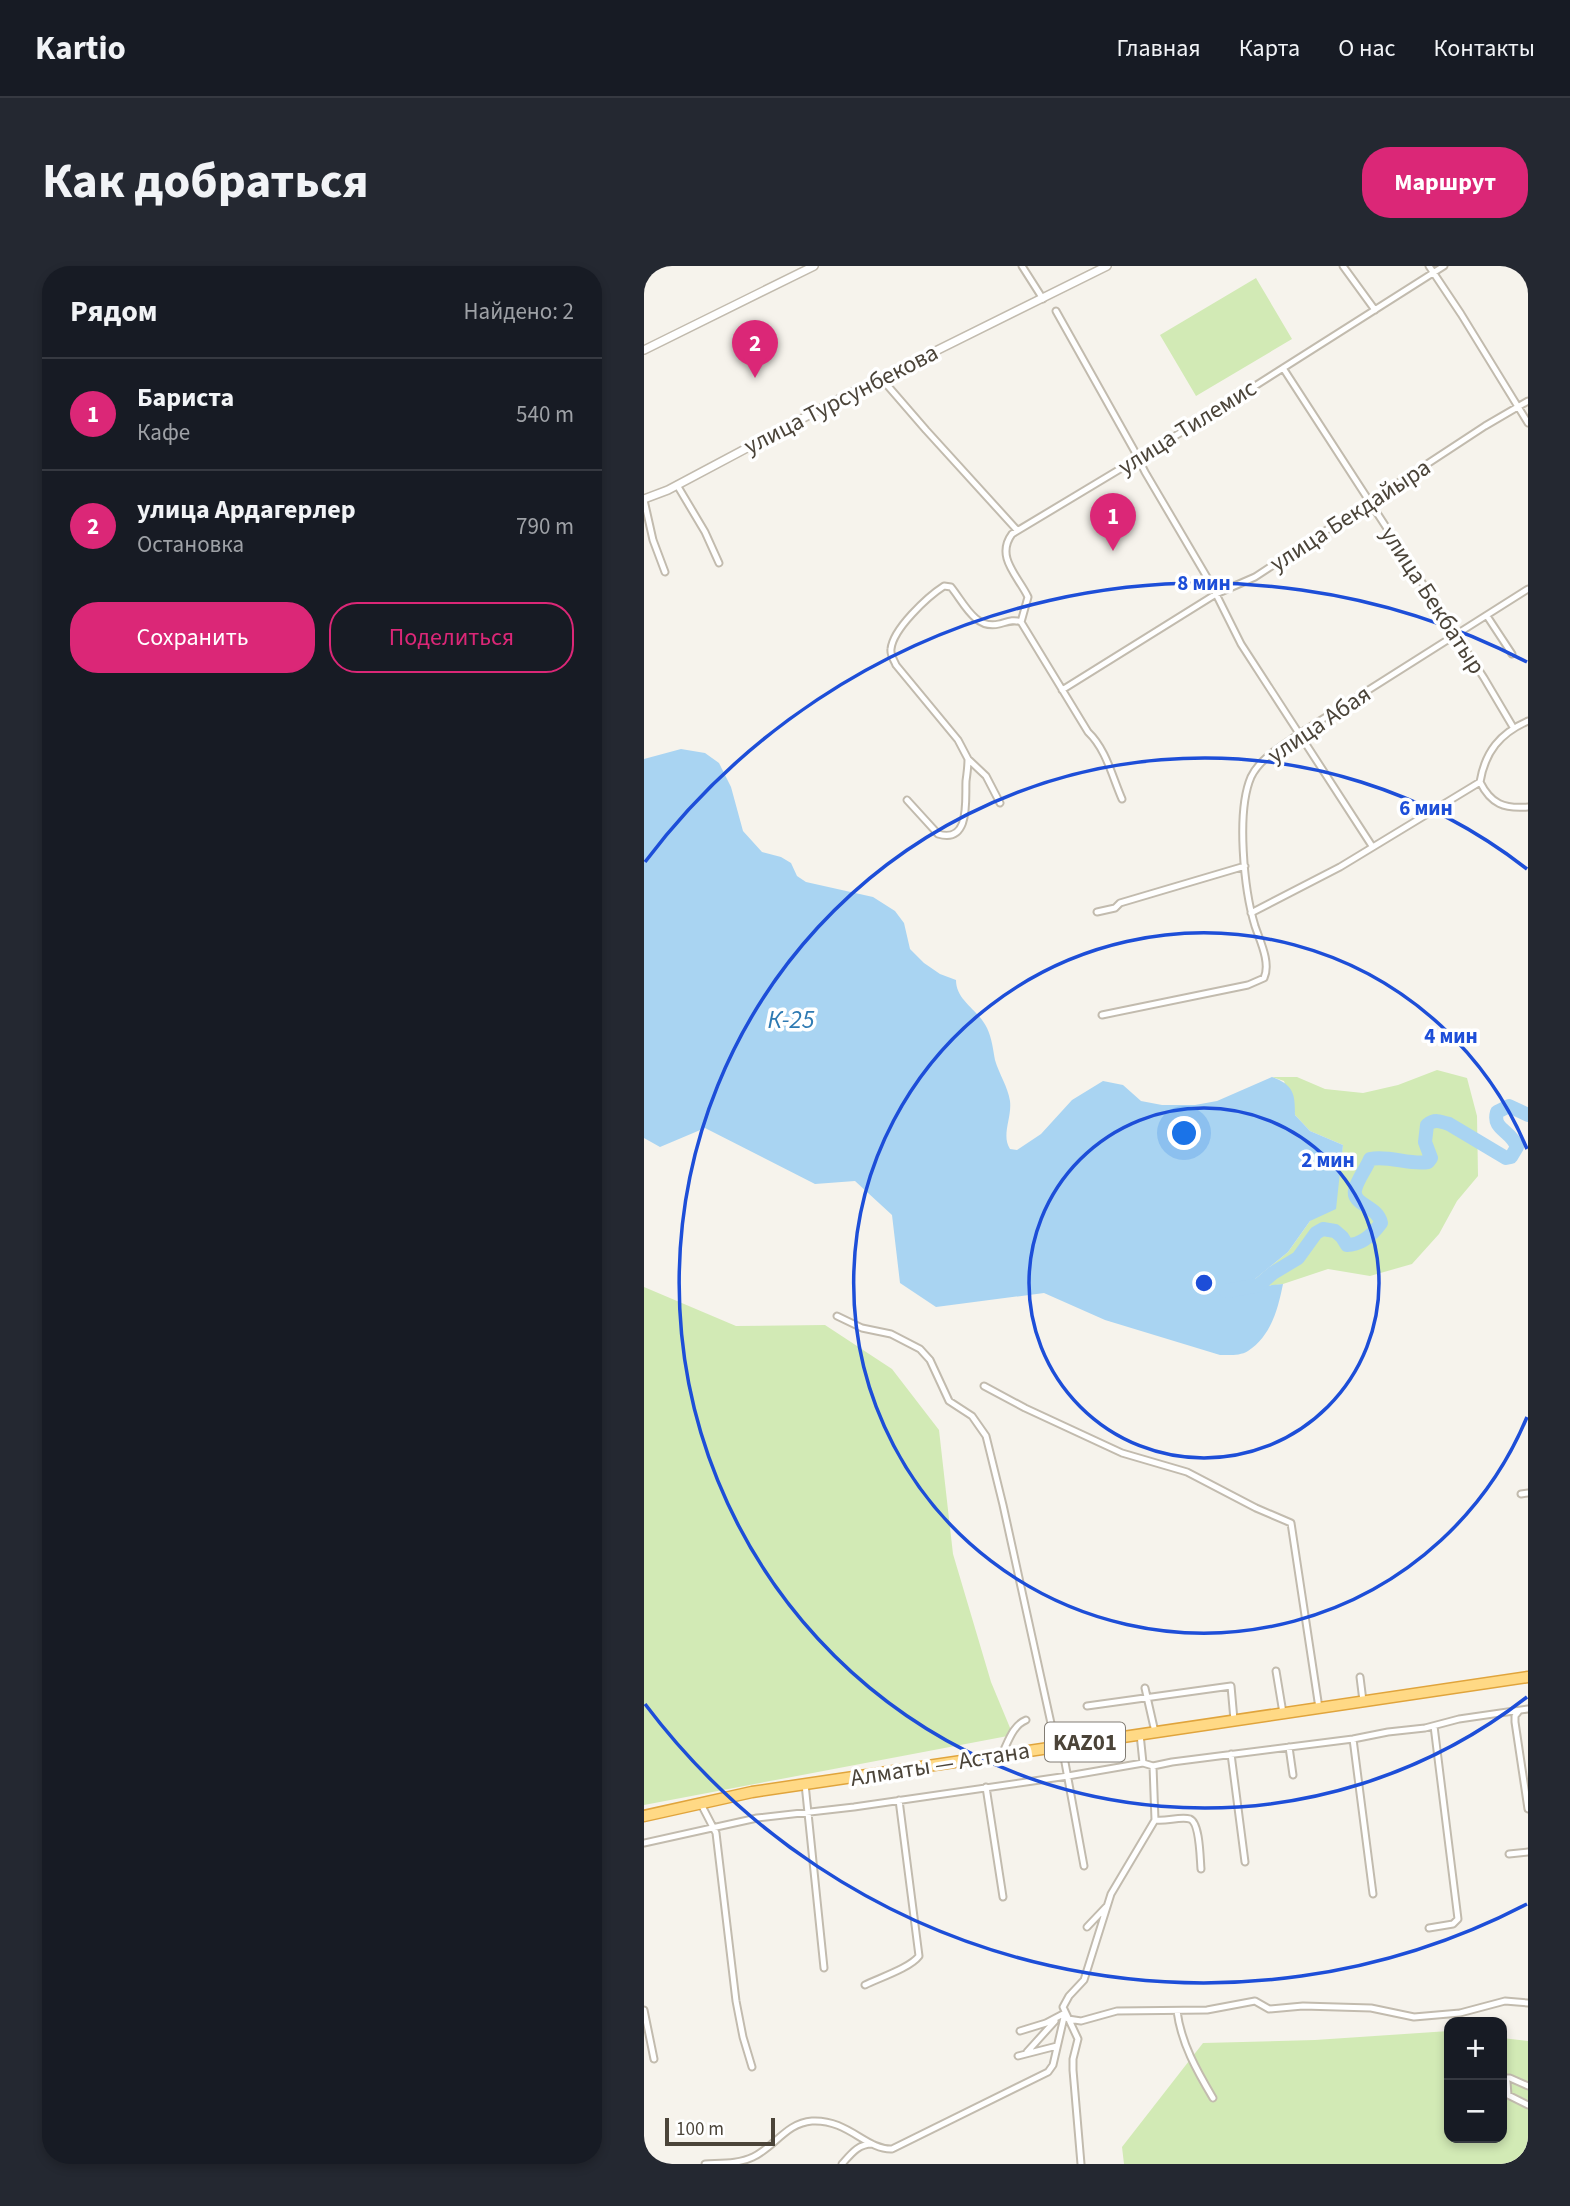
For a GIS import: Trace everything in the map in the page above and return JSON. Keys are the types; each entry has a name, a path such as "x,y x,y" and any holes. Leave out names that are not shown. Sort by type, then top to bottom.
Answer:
{"highway":[{"name":"Алматы — Астана","path":"644,1816 752,1792 1528,1677"}],"street":[{"path":"644,350 814,266"},
{"path":"1022,266 1043,299"},
{"name":"улица Турсунбекова","path":"665,572 653,540 644,500 1107,266"},
{"path":"1343,266 1375,310"},
{"path":"1429,266 1528,423"},
{"name":"улица Тилемис","path":"1017,530 1138,458 1444,266"},
{"path":"1056,311 1216,594 1241,644 1372,846"},
{"name":"улица Бекбатыр","path":"1283,368 1513,727"},
{"path":"881,378 1017,530 1008,538 1004,553 1028,597 1021,622"},
{"name":"улица Бекдайыра","path":"1062,690 1216,594 1255,577 1528,401"},
{"path":"677,485 702,525 719,563"},
{"path":"1000,803 986,776 968,759 958,740 896,665 891,654 891,647 909,617 944,586 951,587 981,623 994,625 1014,620 1021,622 1088,732 1097,740 1122,799"},
{"name":"улица Абая","path":"1102,1015 1261,981 1266,973 1266,965 1247,897 1245,866 1244,818 1251,776 1273,752 1299,734 1528,589"},
{"path":"1487,615 1512,654"},
{"path":"1251,913 1340,867 1479,782 1484,763 1501,737 1513,727 1528,721"},
{"path":"907,800 938,834 949,835 954,832 967,813 968,759"},
{"path":"1479,782 1488,795 1505,807 1528,807"},
{"path":"1097,912 1108,911 1120,903 1245,866"},
{"path":"837,1316 862,1328 891,1334 920,1349 930,1360 949,1401 972,1416 986,1436 1068,1776 1084,1866"},
{"path":"984,1387 1122,1453 1187,1472 1291,1523 1319,1708"},
{"path":"1521,1494 1528,1493"},
{"path":"1276,1671 1283,1713"},
{"path":"1360,1677 1363,1701"},
{"path":"1087,1706 1231,1686 1234,1720"},
{"path":"1145,1688 1155,1732"},
{"path":"644,1843 757,1818 1068,1776 1143,1763 1153,1766 1353,1739 1528,1709"},
{"path":"1519,1711 1515,1721 1528,1809"},
{"path":"1002,1754 1016,1727 1026,1720"},
{"path":"1430,1928 1455,1924 1458,1919 1434,1726"},
{"path":"1140,1734 1143,1763"},
{"path":"1353,1739 1373,1894"},
{"path":"1289,1747 1293,1775"},
{"path":"1231,1754 1245,1862"},
{"path":"1081,2164 1073,2070 1078,2039 1066,2016 1064,2004 1084,1979 1106,1907 1155,1820 1153,1766"},
{"path":"805,1784 824,1968"},
{"path":"986,1787 1003,1897"},
{"path":"865,1985 909,1965 919,1956 899,1800"},
{"path":"700,1803 714,1826 736,2001 752,2067"},
{"path":"1155,1820 1188,1819 1193,1822 1197,1828 1201,1869"},
{"path":"1509,1854 1528,1852"},
{"path":"1087,1927 1106,1907"},
{"path":"1020,2031 1066,2016 1081,2021 1117,2011 1207,2010 1255,2001 1269,2009 1371,2008 1413,2017 1475,2010 1505,2001 1528,2003"},
{"path":"644,2010 654,2059"},
{"path":"1177,2011 1190,2056 1213,2098"},
{"path":"705,2164 738,2162 754,2157 792,2127 814,2121 839,2125 882,2150 892,2149 1048,2072 1053,2065 1066,2016"},
{"path":"1027,2052 1056,2019"},
{"path":"1018,2056 1057,2046"},
{"path":"1507,2077 1528,2086"},
{"path":"1504,2080 1508,2095 1528,2105"},
{"path":"842,2164 861,2146 872,2144"}],"green space":[{"path":"1256,278 1292,339 1196,396 1160,335"},
{"path":"1437,1070 1467,1078 1477,1116 1478,1176 1457,1201 1439,1234 1412,1264 1370,1276 1328,1269 1283,1284 1243,1289 1288,1252 1310,1221 1338,1178 1343,1145 1310,1131 1295,1115 1284,1081 1272,1077 1297,1077 1325,1089 1363,1093 1398,1085"},
{"path":"644,1287 736,1326 825,1325 892,1369 939,1430 953,1554 991,1682 1013,1735 644,1805"},
{"path":"1444,2031 1444,2143 1507,2143 1507,2039 1528,2041 1528,2164 1124,2164 1122,2147 1203,2043 1315,2040"}],"water":[{"name":"К-25","path":"681,749 705,753 719,763 731,787 743,831 762,852 791,863 797,876 806,882 873,897 895,911 904,923 910,949 940,974 956,980 963,999 983,1021 990,1036 995,1060 1010,1101 1006,1138 1010,1149 1017,1150 1041,1134 1072,1100 1103,1081 1123,1085 1141,1101 1162,1105 1195,1105 1217,1101 1272,1077 1289,1087 1294,1096 1295,1115 1310,1131 1343,1145 1336,1209 1310,1221 1288,1252 1244,1288 1283,1284 1272,1321 1256,1345 1242,1354 1220,1355 1105,1320 1044,1293 936,1307 900,1283 892,1215 855,1181 815,1184 705,1128 660,1147 644,1138 644,759"}],"waterway":[{"path":"1226,1291 1259,1285 1298,1258 1316,1233 1323,1229 1335,1231 1347,1245 1358,1243 1371,1235 1381,1223 1379,1217 1355,1195 1370,1159 1428,1162 1431,1158 1425,1142 1427,1125 1430,1123 1437,1121 1449,1124 1506,1158 1511,1157 1517,1147 1497,1123 1497,1112 1509,1106 1528,1115"}],"place":[{"name":"улица Ардагерлер","path":"755,378"},
{"name":"Бариста","path":"1113,551"}]}
